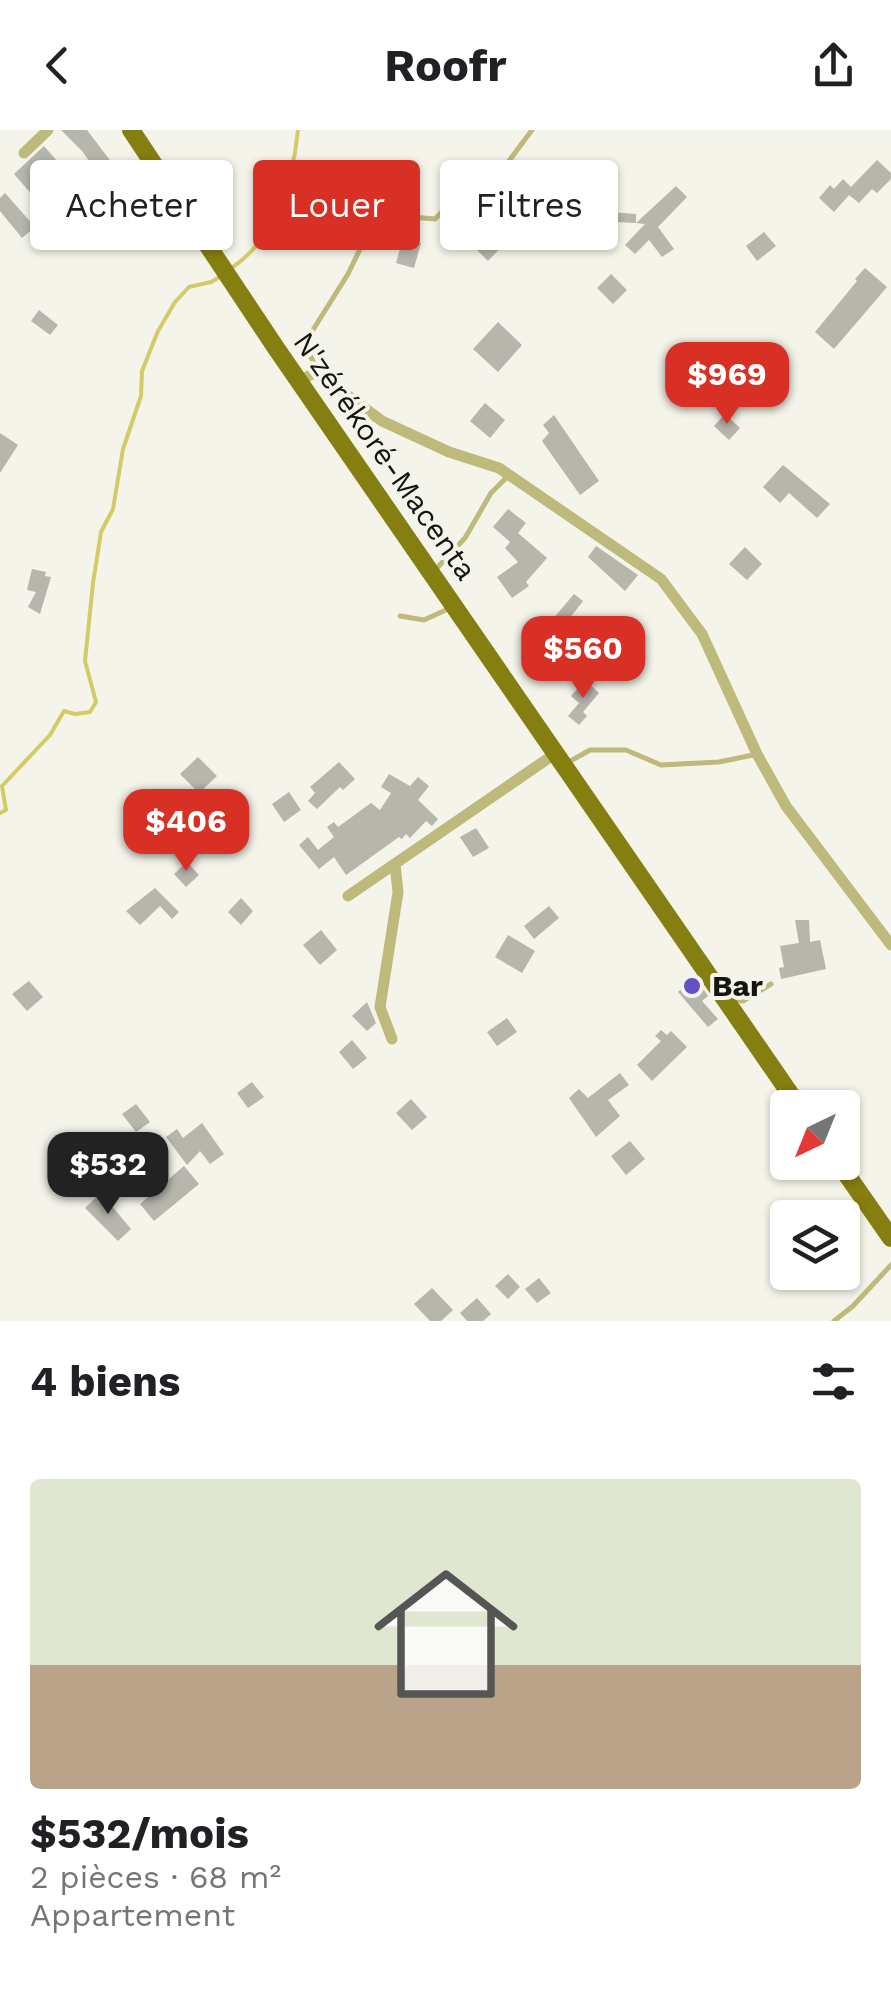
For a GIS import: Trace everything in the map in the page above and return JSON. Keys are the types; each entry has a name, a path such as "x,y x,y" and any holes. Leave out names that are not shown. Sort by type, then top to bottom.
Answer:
{"highway":[{"name":"N'zérékoré-Macenta","path":"131,130 299,382 788,1090"},
{"path":"851,1180 891,1238"}],"street":[{"path":"24,153 48,130"},
{"path":"299,382 314,373 321,376 382,421 449,452 499,468 661,579 702,634 756,754 786,806 891,945"},
{"path":"348,896 560,759"},
{"path":"392,1039 380,1007 398,892 395,864"}],"lane":[{"path":"321,376 307,350 311,333 348,274 377,214 435,219 470,184 506,166 532,130"},
{"path":"432,572 465,538 490,493 509,475"},
{"path":"400,616 424,620 456,606"},
{"path":"560,759 590,750 626,750 660,765 719,762 756,754"},
{"path":"724,997 743,1001 771,984"},
{"path":"834,1321 891,1265"}],"building":[{"path":"61,130 87,130 110,160 88,160"},
{"path":"44,146 56,160 30,160 30,192 14,174"},
{"path":"877,160 891,173 891,179 877,193 872,189 859,203 849,195 834,212 819,198 830,185 834,189 843,179 851,187"},
{"path":"676,186 687,197 658,227 674,249 662,257 649,240 635,254 625,245 645,224 636,223"},
{"path":"5,193 30,221 30,231 22,238 0,211 0,198"},
{"path":"618,213 636,214 636,223 618,222"},
{"path":"764,232 776,246 757,261 746,246"},
{"path":"400,250 419,250 414,268 396,263"},
{"path":"477,250 498,250 488,261"},
{"path":"865,268 887,287 834,349 815,332"},
{"path":"611,274 627,290 613,304 597,288"},
{"path":"39,310 58,325 50,335 31,321"},
{"path":"498,322 522,345 498,372 473,349"},
{"path":"485,403 505,420 490,438 470,421"},
{"path":"725,414 740,428 729,440 714,426"},
{"path":"554,415 599,481 580,495 542,441 549,433 543,425"},
{"path":"0,433 18,445 0,473"},
{"path":"783,465 830,504 817,518 789,493 780,503 763,487"},
{"path":"508,509 526,523 518,533 547,558 526,582 529,586 512,598 497,577 518,562 505,548 510,542 493,527"},
{"path":"596,546 638,575 625,591 588,557"},
{"path":"745,547 762,564 747,580 729,564"},
{"path":"32,569 51,577 40,614 28,607 36,592 27,590"},
{"path":"574,594 583,601 562,628 552,620"},
{"path":"585,680 599,693 583,712 587,716 579,725 568,716 579,703 571,696"},
{"path":"198,757 217,776 199,793 180,774"},
{"path":"339,762 355,779 343,790 340,787 317,809 308,801 315,793 310,787"},
{"path":"389,774 410,786 418,777 429,786 418,800 438,819 432,826 426,821 410,838 406,834 402,839 399,837 346,875 334,857 319,869 299,845 308,837 318,850 334,837 327,827 334,822 338,827 371,803 380,810 391,793 381,787"},
{"path":"289,792 301,810 284,822 272,804"},
{"path":"201,814 220,832 202,852 182,834"},
{"path":"476,828 489,848 473,857 460,837"},
{"path":"187,862 199,875 186,887 174,874"},
{"path":"155,888 179,912 172,919 160,906 140,925 126,911"},
{"path":"241,898 253,911 241,925 228,912"},
{"path":"549,906 559,918 534,939 524,926"},
{"path":"795,920 809,920 810,942 820,940 826,969 781,979 779,968 784,967 780,946 799,943"},
{"path":"321,930 337,950 320,965 303,945"},
{"path":"508,935 535,951 522,973 495,957"},
{"path":"695,977 708,996 702,1001 718,1019 708,1027 678,992"},
{"path":"29,981 43,997 27,1011 12,994"},
{"path":"367,1002 376,1023 367,1031 352,1016"},
{"path":"507,1018 517,1032 497,1046 487,1032"},
{"path":"661,1030 667,1035 671,1031 687,1047 652,1081 637,1065 661,1041 655,1036"},
{"path":"352,1040 367,1058 353,1069 339,1052"},
{"path":"620,1073 629,1085 608,1100 620,1116 596,1137 569,1098 579,1089 588,1098"},
{"path":"252,1082 264,1097 248,1108 237,1093"},
{"path":"411,1099 427,1117 412,1130 396,1113"},
{"path":"136,1104 150,1122 136,1132 122,1114"},
{"path":"202,1123 224,1154 210,1164 200,1151 187,1165 166,1137 177,1129 183,1138"},
{"path":"630,1141 645,1159 626,1175 611,1156"},
{"path":"184,1166 199,1184 154,1221 140,1204"},
{"path":"101,1193 131,1229 118,1241 85,1208"},
{"path":"508,1274 520,1287 508,1299 495,1286"},
{"path":"539,1278 551,1293 537,1303 525,1289"},
{"path":"432,1288 453,1310 441,1321 430,1321 414,1304"},
{"path":"477,1298 491,1314 483,1321 467,1321 460,1313"}],"waterway":[{"path":"230,269 259,242 279,208 292,169 298,130"},
{"path":"0,813 6,810 2,786 50,735 64,711 90,712 96,702 85,661 93,583 101,532 113,509 123,449 141,396 142,371 175,302 189,287 223,275"}],"place":[{"name":"Bar","path":"692,986"}]}
